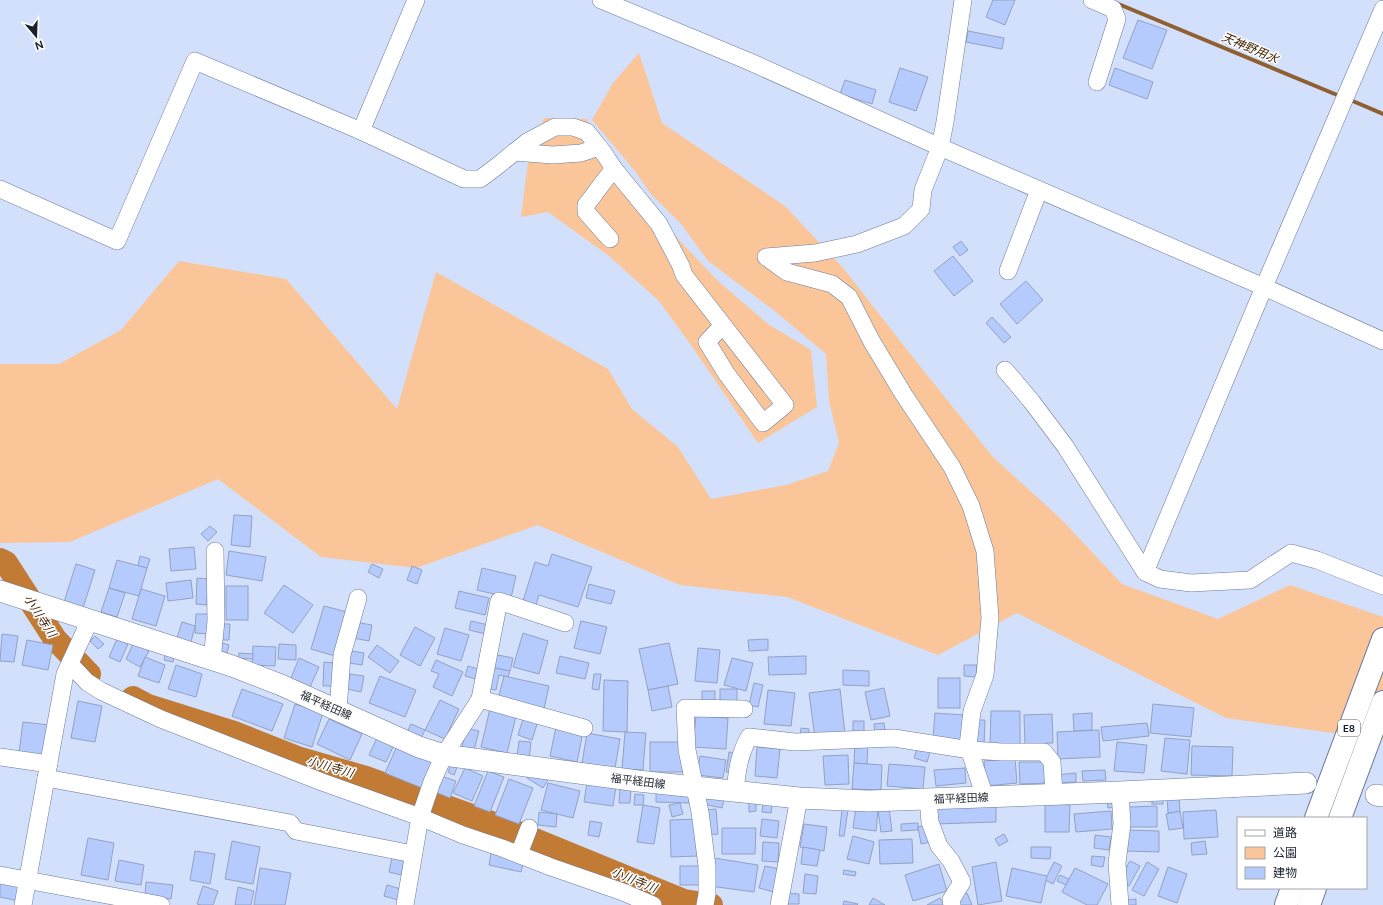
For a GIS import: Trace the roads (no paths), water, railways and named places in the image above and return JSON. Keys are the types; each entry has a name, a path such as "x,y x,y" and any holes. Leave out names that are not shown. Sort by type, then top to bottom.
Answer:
{"highway":[{"name":"E8","path":"1316,817 1383,639"},
{"name":"E8","path":"1340,817 1383,702"},
{"path":"1286,905 1292,889"},
{"path":"1310,905 1315,889"}],"main road":[{"name":"福平経田線","path":"9,593 212,660 281,685 419,747 444,755 638,781 799,798 869,801 1120,792 1306,783"}],"street":[{"path":"361,131 416,0"},
{"path":"601,0 748,61 940,147 1264,287 1383,341"},
{"path":"963,0 946,122 940,147 923,190 920,209 904,226 857,244 815,253 766,257 787,272 832,284 848,297 876,348 952,467 971,506 985,551 990,618 985,675 972,711 968,746 985,797"},
{"path":"1092,0 1113,9 1117,20 1097,82"},
{"path":"1145,572 1264,287 1383,9"},
{"path":"0,189 117,241 195,61 361,131 464,179 480,179 527,142 555,127 573,127 587,132 614,169 659,224 681,266 684,275 723,325 785,405 763,423 726,373 707,342 723,325"},
{"path":"514,152 560,154 580,153 599,147"},
{"path":"610,239 586,212 586,205 600,188 602,182 614,169"},
{"path":"1008,271 1039,190"},
{"path":"1005,370 1032,402 1065,446 1145,572 1160,579 1191,583 1250,580 1291,553 1317,560 1383,586"},
{"path":"212,660 216,621 215,551"},
{"path":"338,710 342,655 358,598"},
{"path":"404,905 420,817 432,782 444,755 480,698 499,601 565,623"},
{"path":"23,905 65,674 70,664 82,618"},
{"path":"70,664 87,682 96,688 126,704 161,719 322,782 420,817 463,835 623,892 652,905"},
{"path":"480,698 584,728"},
{"path":"706,900 707,866 700,812 686,750 685,708 744,709"},
{"path":"735,791 737,770 742,749 749,737 795,742 894,738 970,750 1044,752 1052,762 1054,794"},
{"path":"0,757 48,771 290,823 296,831 414,854"},
{"path":"1120,792 1122,824 1117,863 1120,905"},
{"path":"779,905 799,798"},
{"path":"928,799 930,822 939,846 951,861 962,882 951,900 952,905"},
{"path":"519,854 529,828"},
{"path":"0,875 161,905"}],"waterway":[{"name":"天神野用水","path":"1116,3 1342,97"},
{"name":"天神野用水","path":"1348,99 1383,114"},
{"name":"小川寺川","path":"0,560 6,563 55,639 89,674"},
{"name":"小川寺川","path":"133,698 148,706 234,733 297,758 366,778 508,829 684,901 711,905"}]}
